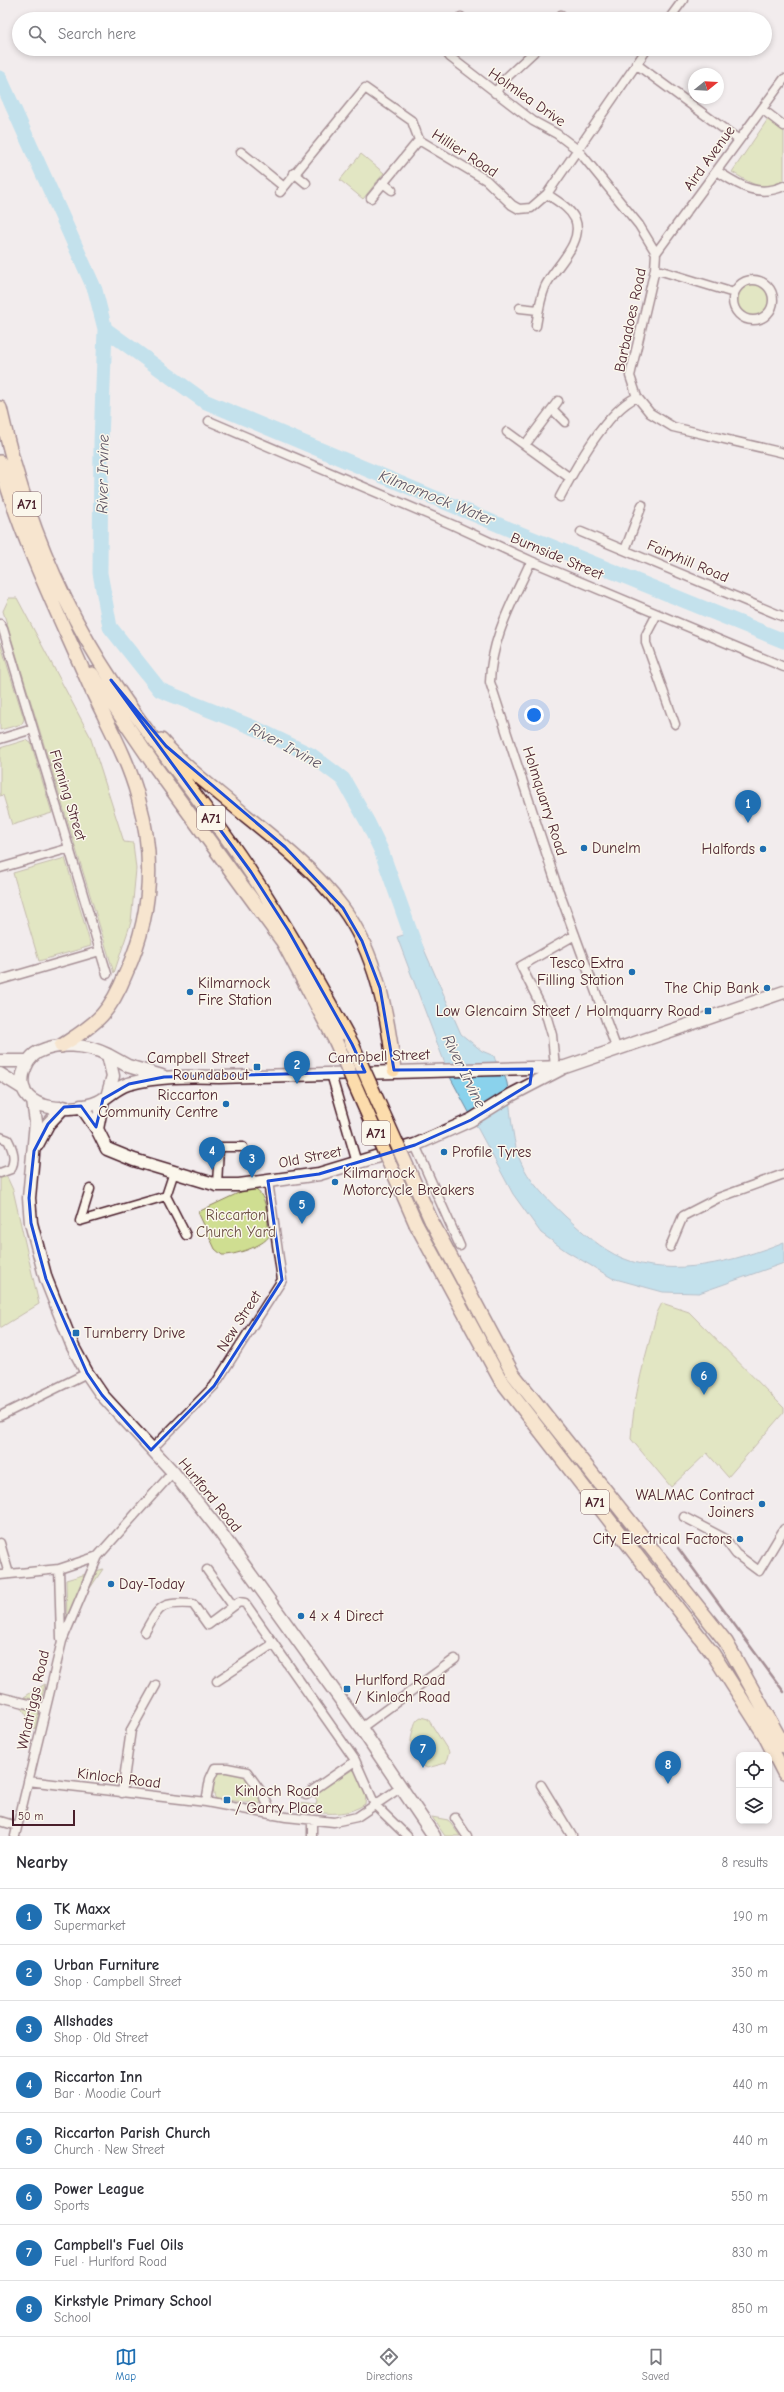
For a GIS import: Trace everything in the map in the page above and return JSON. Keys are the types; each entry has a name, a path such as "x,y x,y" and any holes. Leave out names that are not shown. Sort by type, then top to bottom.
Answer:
{"main road":[{"name":"A71","path":"0,408 18,478 46,554 72,610 111,680 147,732 251,872 288,930 352,1044 431,1220 513,1374 726,1642 784,1746"},
{"name":"A71","path":"0,462 25,538 55,606 90,671 122,720 283,942 336,1042 416,1224 500,1380 713,1654 764,1734 784,1773"},
{"path":"55,606 128,767 138,797 146,833 150,870 148,907 135,953 116,996 102,1014 61,1046"},
{"path":"111,680 166,746 198,775 285,847 316,877 343,908 362,941 380,988 386,1012 394,1070"},
{"name":"Campbell Street","path":"106,1096 128,1084 164,1077 331,1074 394,1070 532,1069 560,1067 617,1050 784,992"},
{"path":"24,1089 23,1076 28,1061 34,1054 44,1049 61,1046 88,1047 108,1055 114,1076 106,1096 97,1129"},
{"name":"Campbell Street","path":"108,1055 128,1066 164,1077"},
{"path":"0,1061 28,1061"},
{"name":"Old Street","path":"81,1106 97,1129 107,1149 217,1185 239,1185 319,1174 415,1145 471,1120 560,1067"},
{"path":"530,1084 532,1069"},
{"path":"0,1074 24,1089 33,1101 47,1107 81,1106 106,1096"},
{"name":"Hurlford Road","path":"33,1101 36,1122 29,1198 31,1223 37,1250 59,1313 87,1373 102,1395 151,1450 173,1472 218,1529 361,1728 400,1788 434,1836"},
{"name":"Hurlford Road","path":"34,1151 48,1124 64,1107"}],"street":[{"path":"674,12 683,0"},
{"name":"Holmlea Drive","path":"449,56 533,121 557,134 578,150 639,225 656,254"},
{"path":"495,93 506,78 530,56"},
{"name":"Hillier Road","path":"241,152 282,190 294,173 365,88 412,121 419,140 486,180 519,209 531,208 548,194 642,56"},
{"path":"636,64 739,140"},
{"name":"Aird Avenue","path":"656,254 784,79"},
{"path":"762,109 784,126"},
{"path":"372,198 419,140"},
{"path":"717,171 749,190 774,191 784,186"},
{"path":"294,173 306,183"},
{"path":"383,183 392,190"},
{"path":"536,326 538,310 545,287 574,244 577,231 576,220 571,212 548,194"},
{"name":"Barbadoes Road","path":"656,254 655,269 630,376 637,397 650,413 673,427 784,453"},
{"path":"655,269 734,293"},
{"path":"757,280 770,288 773,296 773,306 768,315 761,320 746,320 734,309 734,293 743,283 757,280"},
{"path":"520,308 538,310"},
{"path":"560,497 592,442 626,402 637,397"},
{"path":"525,445 558,400"},
{"path":"552,409 566,422"},
{"name":"Burnside Street","path":"208,421 453,525 531,561 784,667"},
{"path":"507,432 570,478"},
{"path":"625,550 642,505"},
{"name":"Fairyhill Road","path":"581,532 784,617"},
{"name":"Holmquarry Road","path":"531,561 500,632 491,659 490,682 575,935 617,1050"},
{"path":"657,614 646,635 646,643 675,724"},
{"name":"Fleming Street","path":"0,625 70,848 107,974"},
{"path":"0,739 33,729"},
{"path":"0,868 70,848"},
{"path":"560,1067 547,1018 520,966 575,935"},
{"path":"0,980 100,951"},
{"path":"331,1074 357,1163"},
{"path":"0,1137 8,1140 14,1152 14,1162 11,1169 0,1172"},
{"path":"415,1145 460,1246"},
{"path":"217,1185 219,1147 243,1147"},
{"path":"174,1172 166,1196 186,1235"},
{"path":"670,1248 683,1216 718,1198 784,1174"},
{"name":"New Street","path":"151,1450 214,1386 282,1280 268,1181"},
{"path":"90,1189 80,1221 166,1196"},
{"path":"0,1415 87,1373"},
{"path":"0,1543 4,1575 60,1569 98,1556 173,1472"},
{"path":"684,1517 724,1538 736,1554 759,1570 784,1530"},
{"name":"Whatriggs Road","path":"15,1836 62,1641 98,1556"},
{"name":"Whatriggs Road","path":"60,1569 62,1641"},
{"path":"206,1570 233,1606"},
{"path":"145,1632 157,1611 170,1603 193,1604 208,1625 239,1602 245,1603 355,1761 375,1805 407,1836"},
{"path":"217,1681 273,1644"},
{"path":"361,1728 455,1659"},
{"path":"122,1793 131,1730 156,1685"},
{"path":"0,1697 46,1708"},
{"path":"306,1795 355,1761"},
{"path":"206,1802 210,1779 215,1768 227,1768 247,1772 262,1793 273,1815"},
{"name":"Kinloch Road","path":"28,1781 206,1802 273,1815 334,1822 357,1817 400,1788"},
{"path":"541,1785 572,1836"},
{"path":"455,1818 467,1836"},
{"path":"312,1820 312,1836"},
{"path":"0,1821 17,1826"}],"highlighted area":[{"path":"111,680 166,746 285,847 343,908 362,941 380,988 394,1070 532,1069 530,1084 471,1120 415,1145 319,1174 268,1181 282,1280 214,1386 151,1450 102,1395 87,1373 46,1279 31,1223 29,1198 34,1151 48,1124 64,1107 81,1106 96,1127 103,1099 129,1084 164,1077 365,1072 352,1044 288,930 251,872"}],"green space":[{"path":"768,119 784,132 784,180 769,186 763,186 751,183 732,172"},
{"path":"361,154 384,173 363,199 340,180"},
{"path":"754,283 766,288 771,300 766,312 754,317 742,312 737,300 742,288"},
{"path":"9,598 17,598 90,736 124,842 133,843 136,869 131,922 114,973 3,611"},
{"path":"0,642 24,719 22,724 0,730"},
{"path":"26,740 31,743 52,813 12,825 3,795 0,796 0,748"},
{"path":"65,858 91,946 39,961 13,873"},
{"path":"7,1177 13,1190 39,1304 0,1328 0,1178"},
{"name":"Riccarton Church Yard","path":"249,1188 256,1190 264,1200 269,1236 266,1240 248,1250 222,1255 215,1249 198,1212"},
{"path":"662,1303 689,1312 784,1408 784,1412 728,1477 707,1453 671,1487 631,1439 634,1407 641,1376 657,1313"},
{"path":"103,1569 67,1622 66,1580"},
{"path":"45,1684 41,1701 24,1697"},
{"path":"22,1708 39,1712 35,1729"},
{"path":"421,1717 428,1719 449,1752 446,1763 427,1768 418,1761 412,1752 412,1736 416,1722"},
{"path":"352,1770 356,1771 366,1794 365,1804 341,1813 298,1810 299,1803 316,1805 317,1800 314,1796 316,1793"},
{"path":"228,1771 246,1777 264,1804 216,1799 213,1789 214,1782 218,1773"},
{"path":"432,1817 448,1820 460,1836 445,1836"}],"water":[{"path":"416,931 461,1034 482,1051 494,1056 504,1076 507,1083 514,1140 523,1166 539,1190 566,1217 592,1240 607,1250 622,1258 641,1264 662,1267 704,1265 725,1261 784,1242 784,1263 699,1293 663,1292 612,1278 566,1251 541,1233 513,1194 450,1077 397,937"}],"waterway":[{"name":"River Irvine","path":"0,78 95,290 105,329 101,442 100,573 110,627 160,690 257,729 311,755 343,779 368,823 381,850 417,951"},
{"name":"Kilmarnock Water","path":"105,329 204,401 528,537 784,641"}],"railway":[{"path":"678,1548 784,1692"}],"place":[{"name":"TK Maxx","path":"748,823"},
{"name":"Dunelm","path":"584,848"},
{"name":"Halfords","path":"763,849"},
{"name":"Tesco Extra Filling Station","path":"632,972"},
{"name":"The Chip Bank","path":"767,988"},
{"name":"Kilmarnock Fire Station","path":"190,992"},
{"name":"Low Glencairn Street / Holmquarry Road","path":"708,1011"},
{"name":"Campbell Street Roundabout","path":"257,1067"},
{"name":"Urban Furniture","path":"297,1084"},
{"name":"Riccarton Community Centre","path":"226,1104"},
{"name":"Profile Tyres","path":"444,1152"},
{"name":"Riccarton Inn","path":"212,1170"},
{"name":"Allshades","path":"252,1178"},
{"name":"Kilmarnock Motorcycle Breakers","path":"335,1182"},
{"name":"Riccarton Parish Church","path":"302,1224"},
{"name":"Turnberry Drive","path":"76,1333"},
{"name":"Power League","path":"704,1395"},
{"name":"WALMAC Contract Joiners","path":"762,1504"},
{"name":"City Electrical Factors","path":"740,1539"},
{"name":"Day-Today","path":"111,1584"},
{"name":"4 x 4 Direct","path":"301,1616"},
{"name":"Hurlford Road / Kinloch Road","path":"347,1689"},
{"name":"Campbell's Fuel Oils","path":"423,1768"},
{"name":"Kirkstyle Primary School","path":"668,1784"},
{"name":"Kinloch Road / Garry Place","path":"227,1800"}]}
